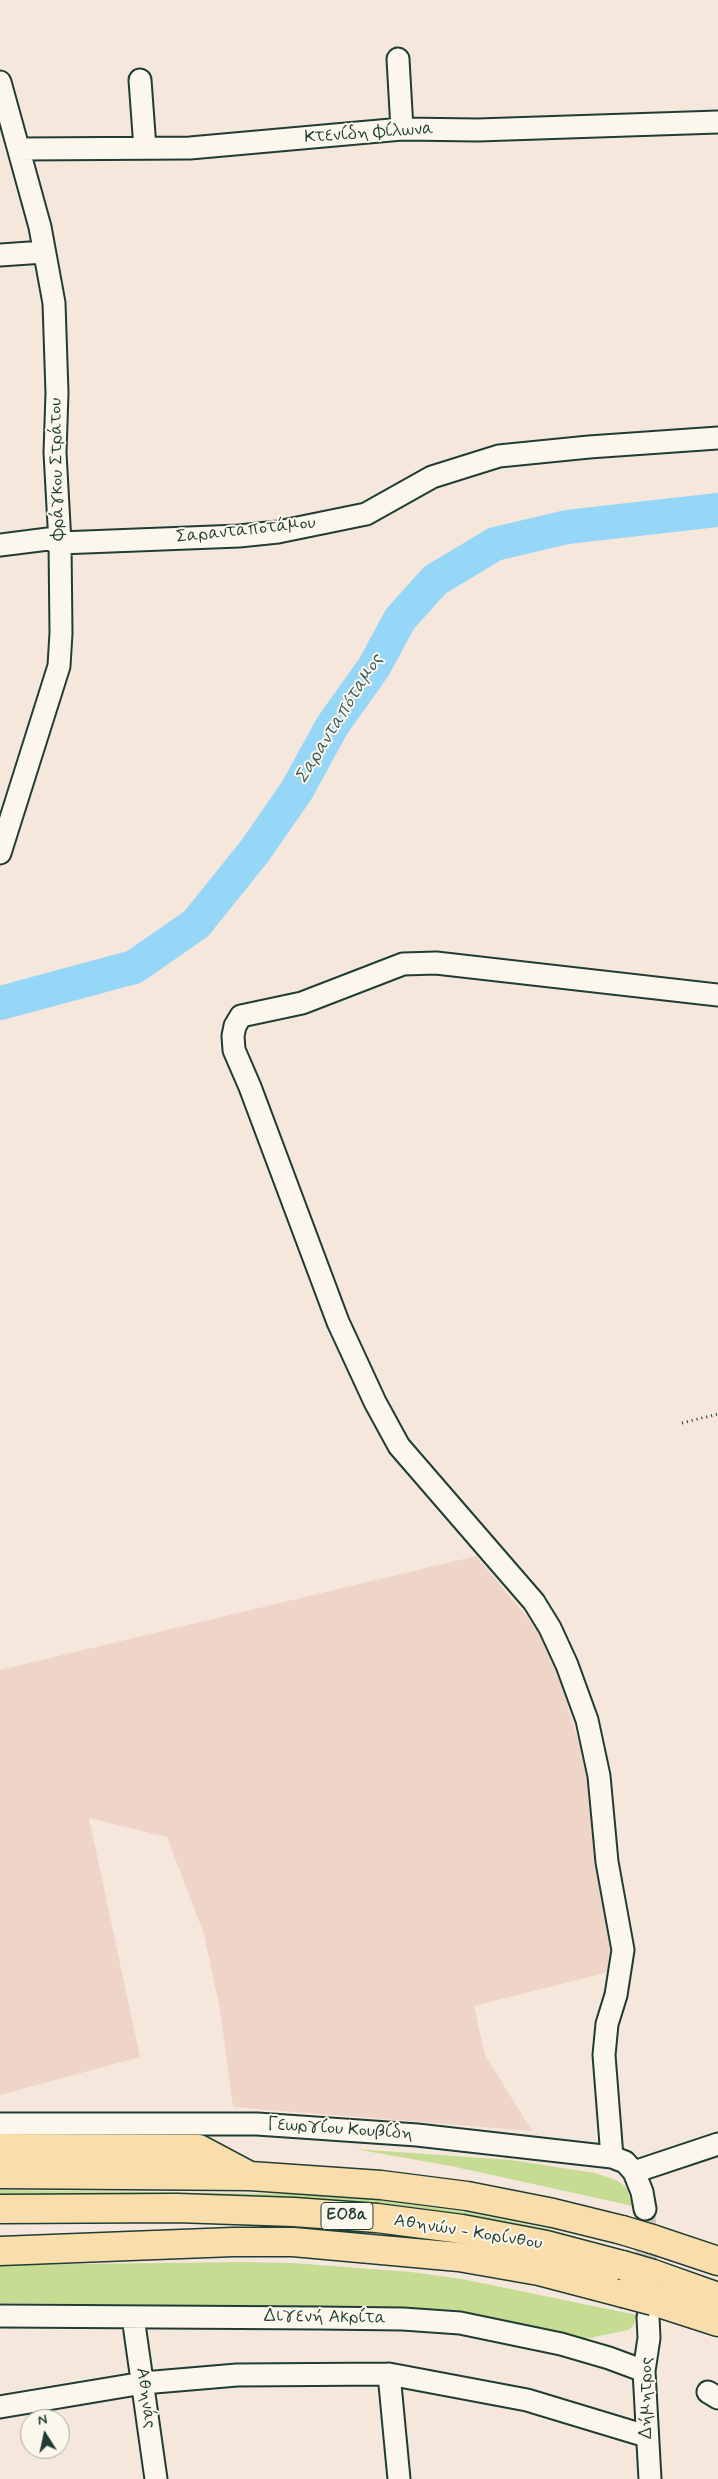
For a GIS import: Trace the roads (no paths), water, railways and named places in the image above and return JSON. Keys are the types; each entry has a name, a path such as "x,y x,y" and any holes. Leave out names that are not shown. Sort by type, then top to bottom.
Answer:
{"highway":[{"path":"0,2148 199,2149 250,2176"},
{"name":"Αθηνών - Κορίνθου","path":"0,2174 250,2176 371,2184 467,2196 553,2212 652,2239 718,2262"},
{"name":"Αθηνών - Κορίνθου","path":"0,2209 177,2208 294,2212 378,2218 472,2231 546,2245 622,2265 651,2297 718,2297"},
{"path":"0,2251 233,2242 338,2245 459,2257 540,2271 623,2293 651,2297 718,2322"}],"street":[{"path":"398,59 402,129"},
{"path":"140,80 145,148"},
{"name":"Φράγκου Στράτου","path":"0,82 20,149 40,228 50,273 54,303 55,453 60,543 61,633 59,666 0,853"},
{"name":"Κτενίδη Φίλωνα","path":"20,149 190,148 402,129 478,130 718,122"},
{"path":"0,255 44,252"},
{"name":"Σαρανταποτάμου","path":"0,545 48,539 60,543 239,536 278,532 366,514 432,477 499,456 589,446 718,438"},
{"path":"612,2157 604,2055 607,2024 616,1995 623,1950 607,1862 599,1776 587,1720 567,1665 550,1628 534,1602 399,1446 375,1402 338,1322 250,1087 234,1050 233,1036 235,1026 241,1016 302,1003 403,964 436,963 718,995"},
{"name":"Γεωργίου Κουβίδη","path":"0,2124 257,2124 417,2135 612,2157 625,2162 634,2172"},
{"path":"645,2209 642,2192 634,2172 718,2144"},
{"name":"Δήμητρος","path":"650,2479 646,2436 644,2372 651,2297"},
{"name":"Διγενή Ακρίτα","path":"0,2316 403,2319 460,2323 561,2344 609,2358 644,2372"},
{"name":"Αθηνάς","path":"133,2317 156,2479"},
{"path":"389,2374 399,2479"},
{"path":"0,2407 143,2383 236,2375 389,2374 527,2400 646,2436"}],"waterway":[{"name":"Σαρανταπόταμος","path":"0,1003 134,967 196,924 254,852 297,790 332,726 374,667 400,619 435,580 495,544 567,527 718,510"}],"tunnel":[{"path":"645,2209 647,2286"}]}
